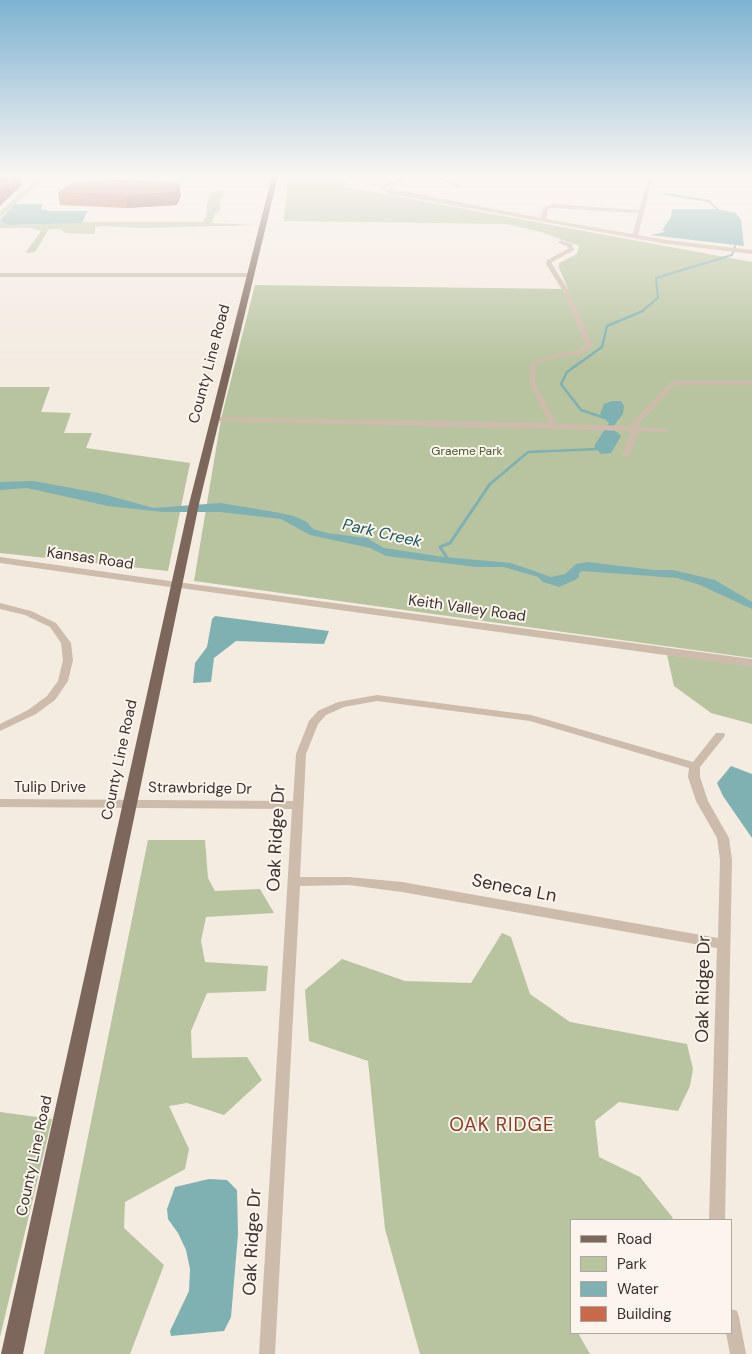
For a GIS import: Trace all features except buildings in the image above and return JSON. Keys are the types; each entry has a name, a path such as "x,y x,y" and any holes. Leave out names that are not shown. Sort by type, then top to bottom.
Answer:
{"main road":[{"name":"County Line Road","path":"12,1354 193,509 260,239"}],"street":[{"path":"652,239 688,246 752,252"},
{"path":"554,426 532,382 533,366 538,361 555,356 579,353 590,346 566,291 549,264 550,261 571,250 570,245 561,242"},
{"path":"0,275 252,275"},
{"path":"626,455 635,424 673,383 752,383"},
{"path":"214,419 615,427 666,431"},
{"name":"Kansas Road","path":"0,560 177,586"},
{"name":"Keith Valley Road","path":"177,586 752,663"},
{"path":"0,606 28,613 53,625 66,643 68,660 63,681 51,698 32,712 0,728"},
{"name":"Oak Ridge Dr","path":"267,1354 301,754 313,723 322,713 359,699 376,698 531,718 695,766 694,777 702,801 723,838 726,860 717,1219"},
{"path":"695,766 720,735"},
{"name":"Tulip Drive","path":"0,803 130,804"},
{"name":"Strawbridge Dr","path":"130,804 299,805"},
{"name":"Seneca Ln","path":"295,882 349,882 402,886 725,944"},
{"path":"732,1322 738,1354"}],"green space":[{"path":"35,239 43,239 35,252 26,252"},
{"name":"Graeme Park","path":"561,239 629,239 752,262 752,658 194,581 221,419 255,285 568,289 559,268 559,263 577,254 579,246"},
{"path":"0,387 50,387 41,412 71,413 64,433 92,433 86,448 190,463 168,571 0,553"},
{"path":"667,655 752,665 752,724 711,713 674,686"},
{"path":"148,840 205,840 208,878 215,891 260,889 274,913 206,917 201,941 205,962 268,966 266,991 207,993 191,1031 192,1058 247,1057 262,1080 224,1115 187,1103 169,1106 189,1149 185,1169 125,1202 124,1228 164,1265 130,1354 44,1354"},
{"path":"502,933 511,937 530,994 570,1022 687,1044 693,1069 690,1086 678,1111 619,1102 595,1121 599,1157 640,1177 673,1218 570,1219 570,1334 579,1334 590,1354 420,1354 385,1229 368,1061 309,1041 305,990 342,959 405,981 471,983"},
{"path":"0,1112 52,1119 0,1337"}],"water":[{"path":"686,239 743,239 744,246"},
{"path":"612,401 621,401 624,406 623,414 612,428 621,436 611,453 601,454 594,446 609,423 600,414 604,404"},
{"path":"33,481 99,493 154,508 220,503 275,512 294,516 307,522 313,529 327,533 367,538 384,548 444,557 511,563 551,577 565,574 576,564 588,562 654,570 673,570 715,580 752,602 752,609 700,585 677,578 583,571 579,573 579,577 575,580 559,587 543,582 538,577 504,567 477,567 386,556 370,548 310,535 281,519 220,512 163,512 108,506 27,488 0,490 0,482"},
{"path":"215,616 329,631 324,644 236,641 214,658 211,682 193,683 195,663 207,647 212,619"},
{"path":"731,766 752,774 752,838 723,796 717,783"},
{"path":"209,1179 227,1180 237,1190 238,1234 231,1317 224,1331 171,1336 170,1331 189,1291 190,1269 186,1250 178,1233 168,1219 167,1209 175,1187"}],"waterway":[{"path":"641,312 658,298 656,278 732,255 735,246"},
{"path":"605,418 581,410 561,384 567,372 602,347 607,326 641,312"},
{"path":"490,484 528,452 598,449"},
{"path":"448,559 440,547 450,543 490,484"}],"district":[{"name":"OAK RIDGE","path":"502,1126"}],"water label":[{"name":"Park Creek","path":"382,534"}]}
